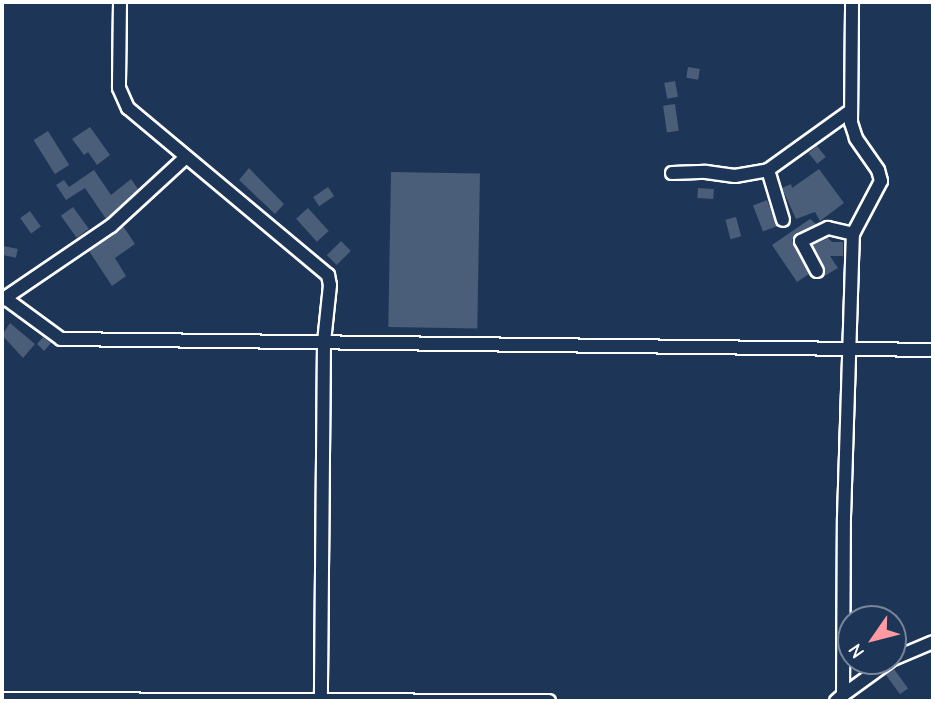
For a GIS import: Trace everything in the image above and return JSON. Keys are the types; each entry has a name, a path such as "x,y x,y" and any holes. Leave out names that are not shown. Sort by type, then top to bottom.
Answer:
{"street":[{"path":"120,2 121,99 185,158 324,269 330,285 324,342 321,700"},
{"path":"840,698 853,234 881,181 874,161 853,130 850,111 852,2"},
{"path":"672,173 706,172 735,176 768,170 850,111"},
{"path":"185,158 111,226 3,299 61,339 933,350"},
{"path":"768,170 783,220"},
{"path":"817,271 801,241 828,228 853,234"},
{"path":"907,653 933,642"},
{"path":"840,698 871,675"},
{"path":"2,699 549,701"}],"building":[{"path":"688,67 700,69 698,80 686,78"},
{"path":"675,81 678,97 667,99 664,83"},
{"path":"675,104 679,131 667,132 663,106"},
{"path":"90,127 110,155 97,165 88,152 84,155 72,139"},
{"path":"48,131 69,165 55,174 34,140"},
{"path":"817,146 826,157 817,164 808,153"},
{"path":"249,168 284,204 275,214 239,180"},
{"path":"819,169 844,203 820,221 815,212 796,219 782,188 791,184 792,188"},
{"path":"94,170 111,195 131,179 138,189 106,219 85,188 66,200 56,185 64,180 69,187"},
{"path":"391,172 480,174 477,329 388,327"},
{"path":"328,187 334,196 319,206 313,197"},
{"path":"698,188 714,189 713,199 697,198"},
{"path":"767,200 777,226 763,232 753,205"},
{"path":"73,207 89,229 77,238 61,216"},
{"path":"308,208 329,231 317,242 296,219"},
{"path":"30,211 41,227 31,233 20,218"},
{"path":"736,217 741,236 731,239 725,220"},
{"path":"810,219 816,224 797,234 792,240 809,274 797,282 772,245"},
{"path":"123,226 135,244 115,258 126,276 112,286 89,251"},
{"path":"828,238 832,242 843,242 843,256 830,256 838,268 823,277 825,268 813,245"},
{"path":"341,241 351,251 337,265 327,255"},
{"path":"3,246 18,249 16,258 2,255"},
{"path":"10,323 35,344 23,358 2,335"},
{"path":"43,337 51,343 44,351 37,344"},
{"path":"886,675 898,675 908,688 900,694"}]}
